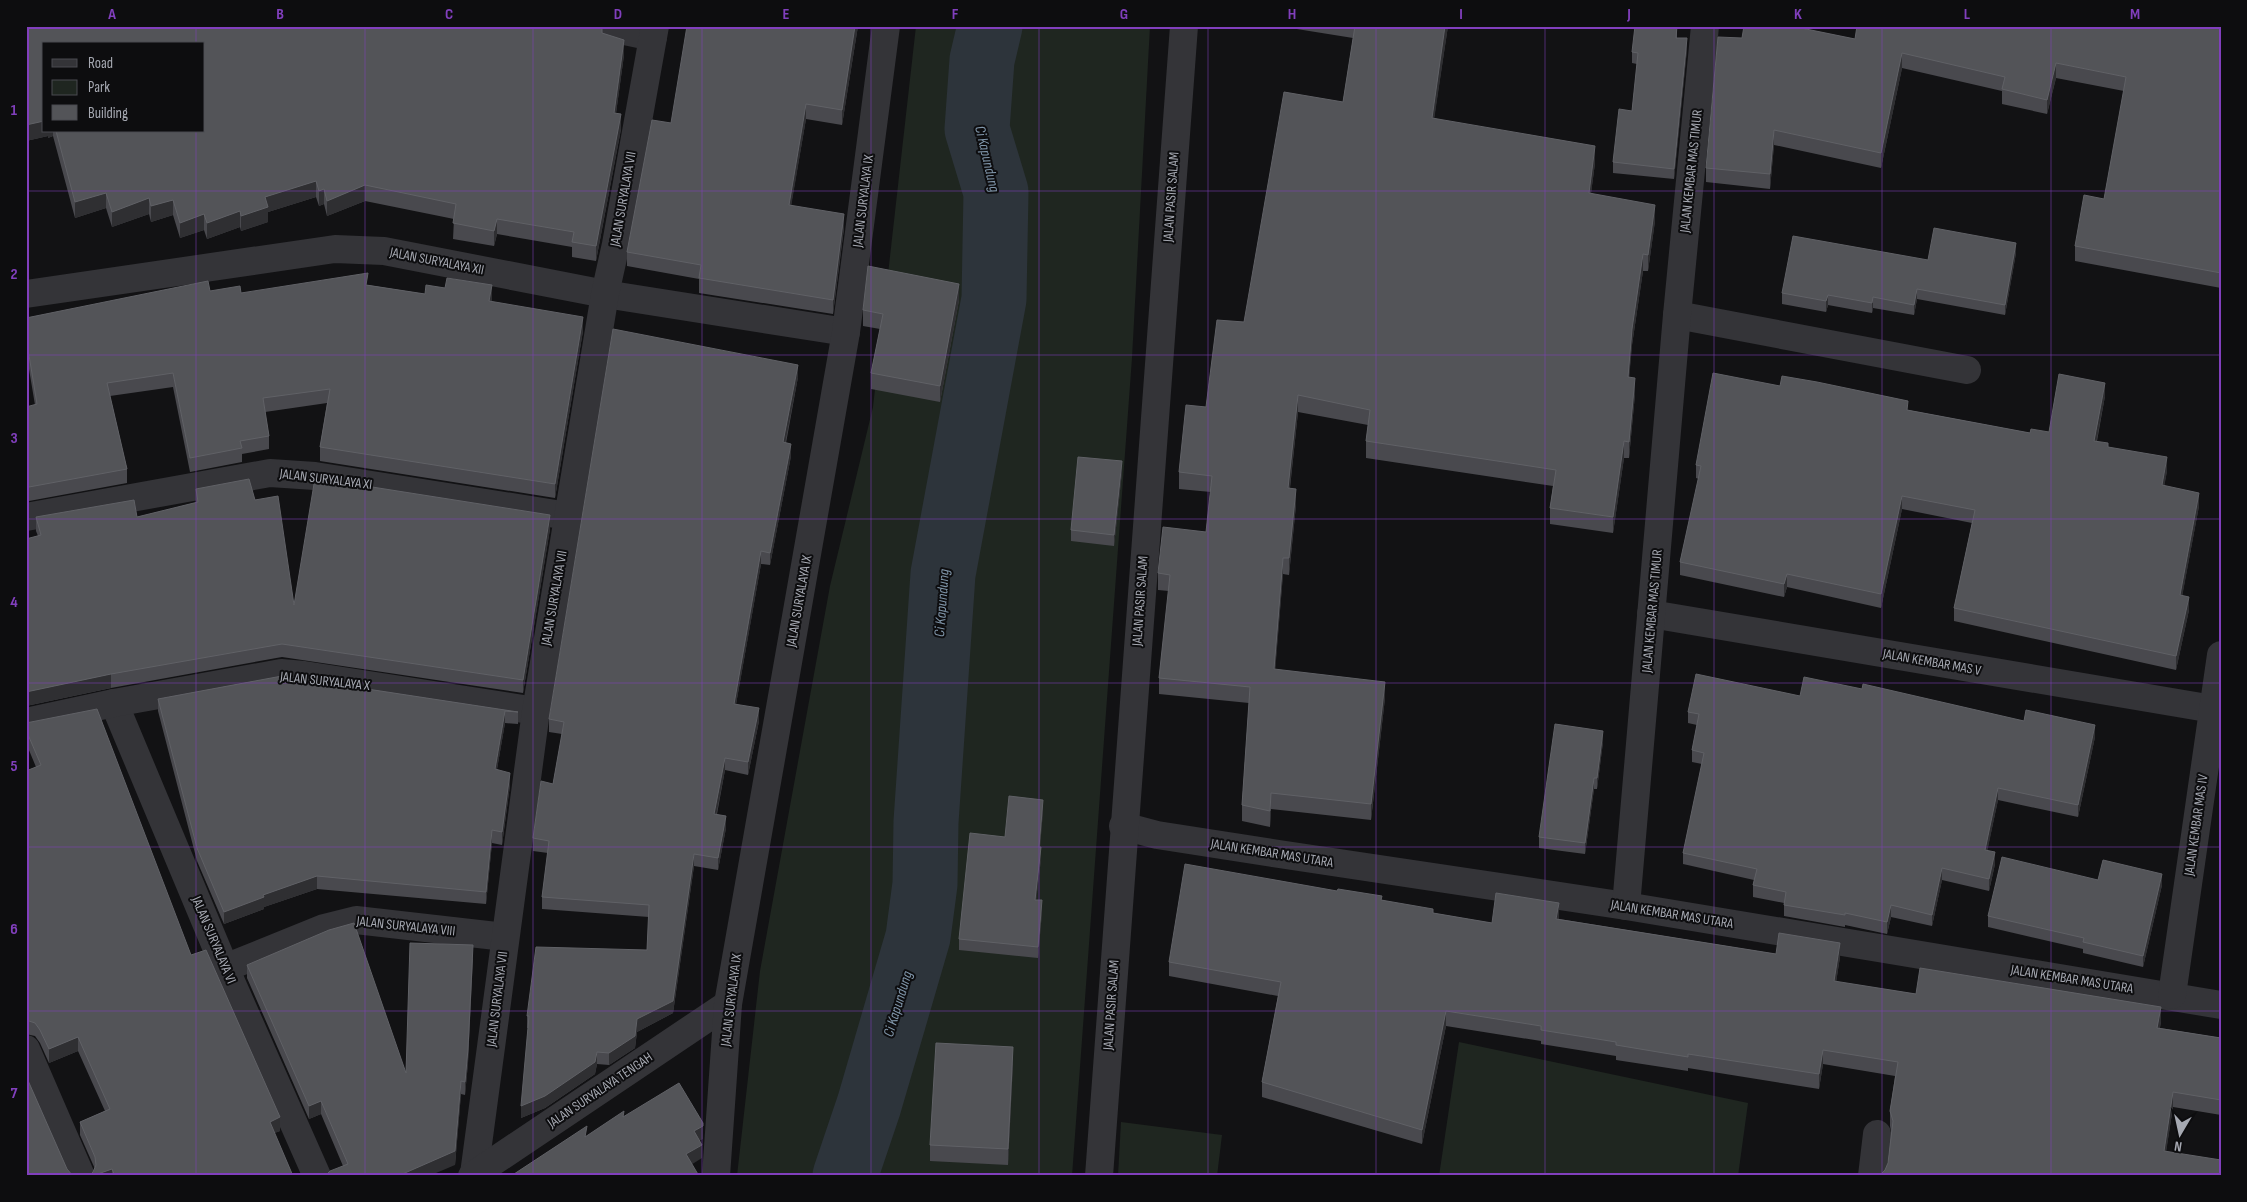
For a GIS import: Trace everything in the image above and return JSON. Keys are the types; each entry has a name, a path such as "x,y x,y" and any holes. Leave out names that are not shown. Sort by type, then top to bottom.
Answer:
{"street":[{"path":"601,26 654,32"},
{"name":"JALAN SURYALAYA IX","path":"716,1176 728,1004 846,332 886,26"},
{"name":"JALAN PASIR SALAM","path":"1099,1176 1123,826 1184,26"},
{"name":"JALAN KEMBAR MAS TIMUR","path":"1626,906 1677,315 1705,26"},
{"name":"JALAN SURYALAYA VII","path":"473,1175 536,711 605,294 616,244 654,32"},
{"name":"JALAN SURYALAYA XII","path":"26,294 335,250 384,250 605,294 846,332"},
{"path":"1677,315 1967,370"},
{"name":"JALAN SURYALAYA XI","path":"26,517 270,473 315,476 568,516"},
{"name":"JALAN KEMBAR MAS V","path":"1651,614 2213,710"},
{"name":"JALAN KEMBAR MAS IV","path":"2172,995 2221,655"},
{"name":"JALAN SURYALAYA X","path":"26,722 114,703 281,673 536,711"},
{"name":"JALAN SURYALAYA VI","path":"114,703 225,968 316,1176"},
{"name":"JALAN KEMBAR MAS UTARA","path":"1123,826 1157,834 1279,854 1626,906 2172,995 2221,1005"},
{"name":"JALAN SURYALAYA VIII","path":"225,968 324,928 356,920 505,937"},
{"name":"JALAN SURYALAYA TENGAH","path":"473,1175 728,1004"},
{"path":"26,1050 81,1176"},
{"path":"1872,1176 1878,1134"}],"green space":[{"path":"916,26 1150,26 1132,358 1072,1176 737,1176 760,971 830,586 873,407"},
{"path":"1459,1042 1748,1103 1738,1176 1439,1176"},
{"path":"1121,1122 1222,1135 1217,1176 1118,1176"}],"building":[{"path":"27,26 601,26 602,33 624,40 614,113 621,114 596,246 572,242 574,232 497,219 494,231 453,223 456,204 365,185 327,201 324,189 319,191 316,181 265,197 268,207 241,216 240,211 207,223 204,214 180,223 173,200 151,206 149,198 112,212 106,193 75,202 56,132 205,132 205,42 42,42 42,121 26,125"},
{"path":"687,26 855,26 842,110 806,104 789,205 844,214 833,300 699,278 701,265 627,252 652,120 671,123"},
{"path":"1355,26 1445,26 1432,118 1595,146 1589,193 1655,205 1648,255 1643,254 1632,329 1628,377 1635,378 1629,442 1624,441 1613,517 1550,508 1556,470 1366,441 1370,410 1298,395 1288,488 1296,489 1289,558 1283,558 1274,669 1385,682 1371,804 1271,793 1270,811 1242,805 1250,687 1159,678 1170,575 1158,573 1163,527 1206,532 1212,476 1179,472 1186,405 1206,407 1217,320 1244,322 1284,92 1343,102"},
{"path":"1635,26 1677,26 1676,38 1687,38 1674,169 1613,162 1619,109 1632,111 1638,53 1632,52"},
{"path":"1744,26 1801,26 1801,28 1855,39 1857,26 2221,26 2221,273 2075,246 2084,195 2104,199 2126,77 2056,63 2047,100 2002,89 2005,77 1902,53 1881,153 1774,130 1770,174 1706,168 1718,37 1742,38"},
{"path":"1934,228 2016,243 2005,305 1917,289 1914,305 1873,297 1872,303 1828,295 1826,301 1782,293 1793,236 1928,260"},
{"path":"868,266 959,284 940,386 871,373 883,314 863,310"},
{"path":"368,273 366,285 425,294 426,285 445,288 447,278 492,285 489,301 583,317 555,484 320,447 330,389 263,398 269,436 240,441 242,448 190,458 173,373 107,383 127,469 29,487 26,481 26,407 37,404 26,337 26,318 208,281 210,291 240,286 241,293"},
{"path":"613,329 798,365 783,442 791,444 770,553 761,551 734,704 759,708 748,762 725,758 714,814 726,816 718,858 694,854 673,1001 637,1019 635,1036 609,1053 597,1052 595,1062 545,1096 521,1106 529,1016 527,1016 536,947 647,950 649,905 542,897 549,841 533,838 541,781 553,784 564,722 549,719"},
{"path":"1713,373 1780,386 1782,376 1817,382 1908,401 1907,410 2030,433 2031,429 2049,432 2059,374 2105,383 2094,441 2108,443 2108,447 2167,457 2162,485 2199,493 2180,595 2189,597 2176,656 1954,608 1975,510 1902,496 1881,594 1787,574 1784,584 1680,562 1701,466 1696,465"},
{"path":"1078,457 1122,461 1114,535 1071,530"},
{"path":"315,478 550,515 523,680 282,644 111,674 26,692 26,539 41,535 36,517 134,500 137,517 198,502 196,489 249,479 255,500 278,496 294,605"},
{"path":"1696,674 1800,696 1804,677 1862,689 1863,684 2024,721 2026,710 2095,725 2078,805 1998,788 1985,850 1995,852 1989,879 1942,868 1932,915 1891,905 1887,922 1845,913 1845,915 1784,905 1786,892 1753,885 1757,869 1683,853 1704,753 1692,750 1699,714 1688,712"},
{"path":"282,676 518,712 505,711 495,769 510,773 502,832 492,830 486,892 317,876 263,895 264,897 224,912 197,848 158,699"},
{"path":"97,709 191,955 206,950 280,1117 270,1122 293,1176 115,1176 112,1169 89,1176 96,1165 95,1157 80,1122 110,1109 78,1037 49,1049 35,1023 26,1020 26,771 41,765 26,730 26,723"},
{"path":"1555,724 1603,731 1597,778 1594,778 1585,843 1539,837"},
{"path":"1009,796 1043,800 1039,847 1041,847 1035,900 1042,900 1038,947 959,939 970,833 1005,837"},
{"path":"2002,857 2098,880 2103,860 2162,874 2143,956 2083,942 2084,938 1988,916"},
{"path":"1185,864 1337,891 1338,889 1382,896 1381,900 1433,909 1433,913 1492,923 1496,893 1559,903 1556,919 1776,954 1779,933 1840,943 1834,981 1916,994 1920,968 2161,1007 2157,1028 2221,1038 2221,1100 2173,1092 2164,1151 2221,1160 2221,1176 1879,1176 1885,1170 1888,1163 1893,1121 1890,1111 1898,1062 1823,1050 1819,1074 1688,1054 1688,1057 1616,1045 1616,1042 1541,1030 1541,1026 1446,1011 1422,1130 1262,1082 1281,982 1169,962"},
{"path":"354,923 406,1073 410,943 473,945 468,1049 465,1082 461,1081 455,1151 398,1176 325,1176 330,1171 348,1164 321,1101 309,1106 247,965 329,930"},
{"path":"936,1043 1013,1047 1008,1149 930,1145"},
{"path":"26,1076 67,1169 73,1176 26,1176"},
{"path":"679,1083 703,1123 703,1126 694,1131 702,1145 686,1154 699,1176 511,1176 587,1126 585,1137 624,1111 623,1117"}],"waterway":[{"name":"Ci Kapundung","path":"845,1176 869,1105 918,937 925,884 926,822 943,574 994,299 996,192 977,129 982,60 990,26"}]}
